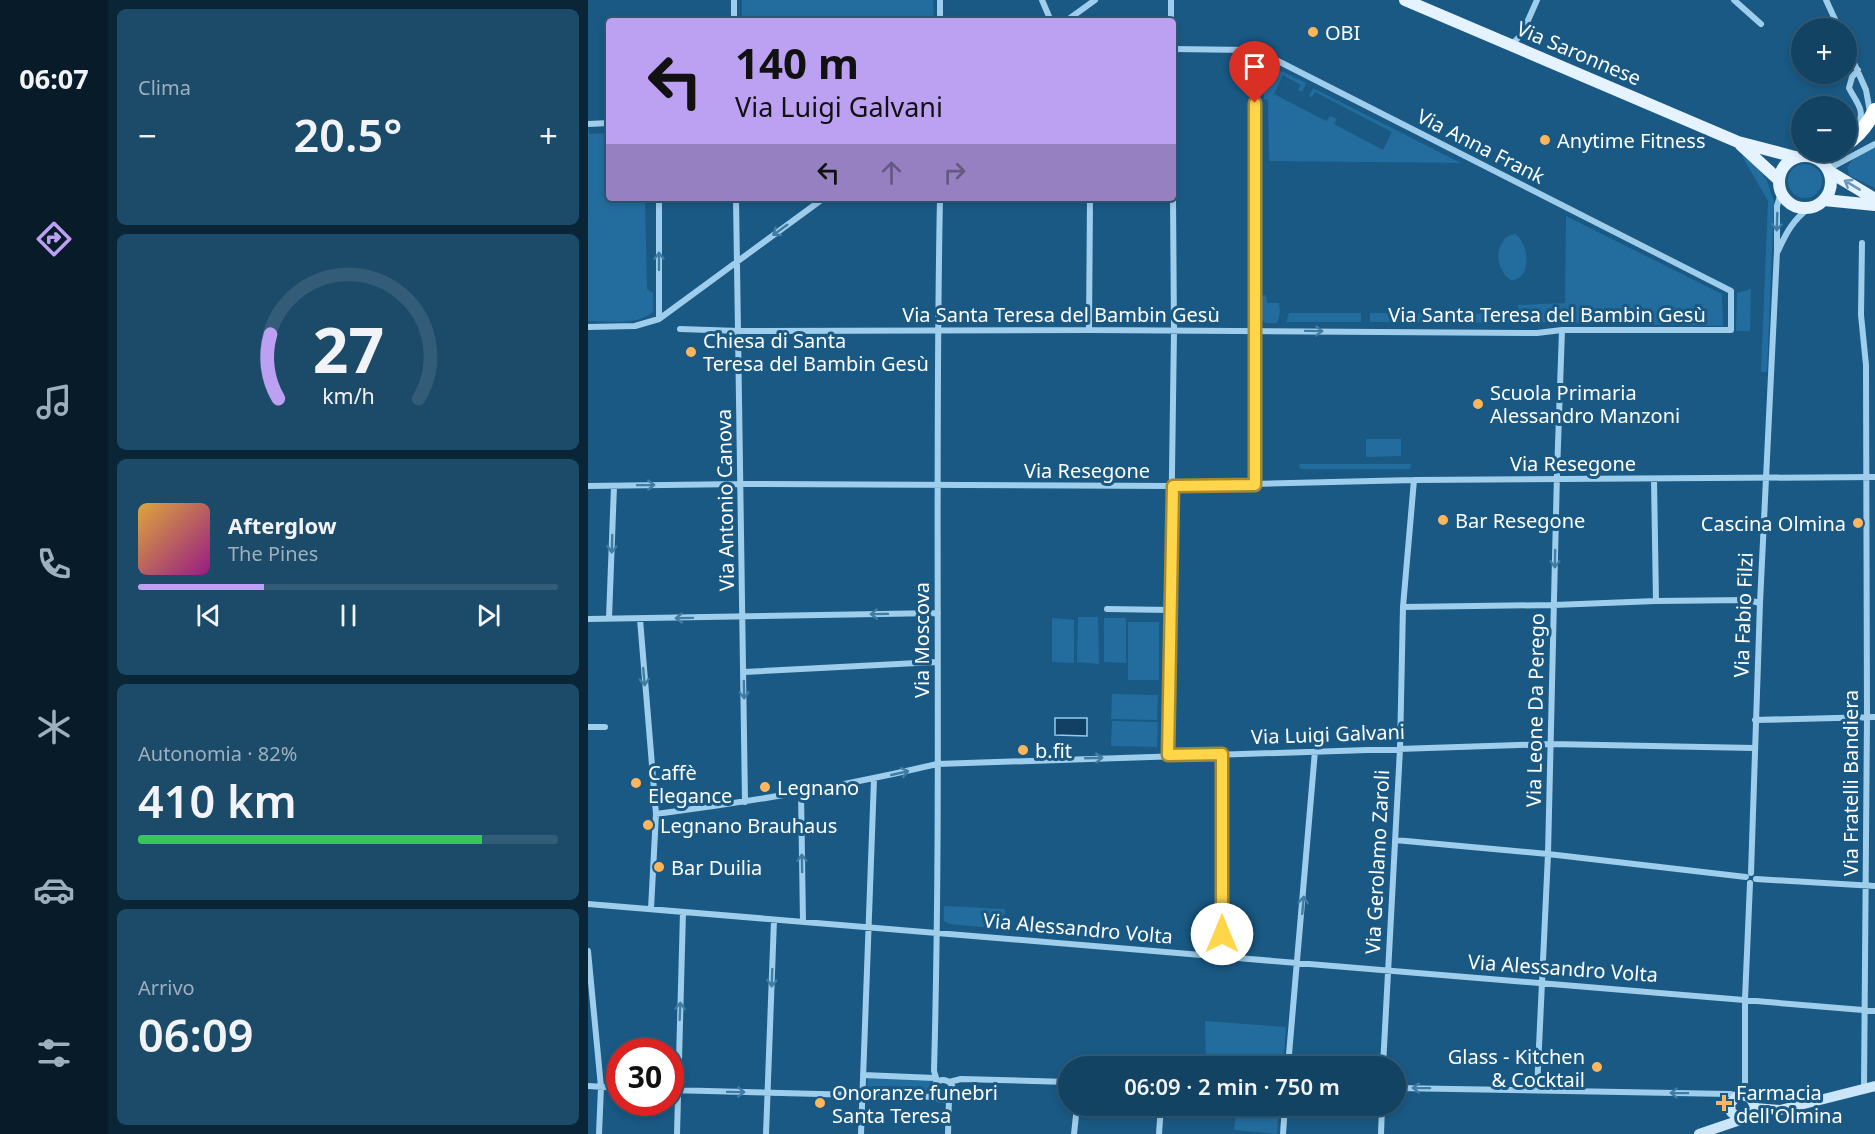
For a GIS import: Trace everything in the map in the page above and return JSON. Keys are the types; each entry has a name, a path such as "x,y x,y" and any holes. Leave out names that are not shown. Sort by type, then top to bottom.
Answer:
{"highway":[{"path":"1857,136 1875,110"}],"main road":[{"name":"Via Saronnese","path":"1405,0 1417,3 1738,142 1791,156"},
{"name":"Via Saronnese","path":"1738,142 1761,161 1792,205 1809,208"},
{"path":"1780,186 1785,165 1791,160"},
{"path":"1822,162 1829,170 1875,199"},
{"path":"1809,208 1824,200 1830,191 1832,183 1829,170"},
{"path":"1824,200 1875,205"}],"street":[{"path":"734,0 734,18"},
{"path":"940,0 940,18"},
{"path":"1042,0 1050,18"},
{"path":"1070,18 1095,0"},
{"path":"1171,0 1171,18"},
{"path":"1511,45 1522,34 1537,0"},
{"path":"1734,0 1761,24"},
{"path":"1826,0 1834,18"},
{"name":"Via Anna Frank","path":"1176,49 1241,49 1274,59 1731,291 1731,330"},
{"path":"1255,485 1256,52"},
{"path":"1854,96 1850,88 1852,77 1858,70 1866,90 1870,110 1868,123"},
{"path":"1857,101 1862,114 1860,124 1857,127"},
{"path":"588,124 606,123"},
{"path":"1829,170 1875,144"},
{"name":"Via Fabio Filzi","path":"1748,875 1780,186"},
{"path":"659,201 659,319"},
{"name":"Via Antonio Canova","path":"736,201 746,802"},
{"path":"588,327 635,326 659,319 820,201"},
{"name":"Via Moscova","path":"936,1080 938,933 937,330 940,201"},
{"path":"1089,330 1090,201"},
{"path":"1168,755 1173,486 1173,201"},
{"name":"Via Fabio Filzi","path":"1777,251 1786,231 1798,216 1809,208"},
{"name":"Via Fratelli Bandiera","path":"1862,243 1861,315 1866,365 1867,477 1865,1010 1870,1088"},
{"name":"Via Santa Teresa del Bambin Gesù","path":"680,328 739,331 1174,330 1537,333 1562,330 1731,330"},
{"name":"Via Leone Da Perego","path":"1537,1089 1548,854 1562,330"},
{"name":"Via Resegone","path":"588,486 741,484 1173,486 1414,480 1875,477"},
{"path":"1654,479 1656,600"},
{"name":"Via Gerolamo Zaroli","path":"1384,1056 1400,749 1403,607 1414,480"},
{"path":"609,618 614,486"},
{"path":"1403,607 1554,605 1656,600 1748,600 1760,603"},
{"path":"1107,609 1171,610"},
{"path":"588,619 938,613"},
{"path":"640,619 656,814 651,909"},
{"path":"744,672 937,662"},
{"path":"1755,720 1875,717"},
{"path":"588,727 605,726"},
{"name":"Via Luigi Galvani","path":"656,814 746,802 937,764 1551,744 1754,748"},
{"path":"1289,1056 1315,751"},
{"path":"1222,754 1222,957"},
{"path":"861,1134 874,778"},
{"path":"801,792 803,922"},
{"path":"1395,840 1756,875 1756,879"},
{"path":"1741,1095 1750,883 1746,880 1748,875"},
{"path":"1750,883 1755,882 1756,879 1875,886"},
{"name":"Via Alessandro Volta","path":"588,904 1875,1011"},
{"path":"677,1038 683,912"},
{"path":"766,1134 774,920"},
{"path":"588,951 601,1087 599,1134"},
{"path":"863,1075 943,1079 949,1082 953,1090 949,1098 948,1134"},
{"path":"949,1082 961,1079 1058,1082"},
{"path":"935,1097 932,1089 936,1080"},
{"path":"588,1086 606,1087"},
{"path":"1406,1088 1730,1094 1751,1098 1755,1108"},
{"path":"1755,1108 1780,1110 1870,1088"},
{"path":"684,1090 935,1097 944,1100 949,1098"},
{"path":"1716,1129 1726,1118 1732,1101 1741,1095"},
{"path":"1730,1107 1733,1115 1740,1119"},
{"path":"1699,1134 1749,1117 1755,1108"},
{"path":"676,1116 677,1134"},
{"path":"1074,1134 1076,1116"},
{"path":"1159,1134 1160,1116"},
{"path":"1283,1134 1284,1116"},
{"path":"1381,1134 1382,1116"}],"shaded area":[{"path":"742,0 933,0 934,18 742,18"},
{"path":"1276,71 1281,71 1306,83 1302,92 1298,90 1301,85 1283,75 1274,94 1326,121 1330,116 1337,119 1334,124 1383,150 1392,132 1315,92 1312,97 1309,96 1313,88 1461,163 1269,161 1268,100 1264,99 1264,90 1266,79"},
{"path":"588,128 590,134 606,133 606,201 645,201 647,289 653,293 653,312 630,321 588,321"},
{"path":"1875,148 1875,188 1850,176 1847,168 1851,162 1857,162 1857,157"},
{"path":"1742,156 1753,160 1767,181 1774,201 1767,372 1761,372 1768,201"},
{"path":"1805,164 1817,169 1822,181 1817,193 1805,198 1793,193 1788,181 1793,169"},
{"path":"1566,216 1722,294 1723,326 1526,322 1517,305 1565,303"},
{"path":"1515,234 1524,245 1526,260 1523,274 1511,280 1501,269 1498,255 1503,241"},
{"path":"1751,289 1750,331 1736,331 1737,293"},
{"path":"1266,295 1267,303 1279,303 1280,313 1277,323 1266,323 1258,318 1258,296"},
{"path":"1289,313 1361,313 1361,322 1286,322"},
{"path":"1370,313 1513,314 1518,323 1370,322"},
{"path":"1366,439 1401,439 1401,456 1366,457"},
{"path":"1299,464 1411,464 1410,469 1300,469"},
{"path":"1078,617 1098,617 1099,664 1077,662"},
{"path":"1052,618 1074,620 1074,663 1052,662"},
{"path":"1104,618 1126,618 1126,663 1104,662"},
{"path":"1128,622 1159,622 1159,680 1128,680"},
{"path":"1112,694 1158,695 1157,720 1111,719"},
{"path":"1055,718 1087,718 1087,736 1055,735"},
{"path":"1112,721 1158,722 1157,747 1111,746"},
{"path":"944,906 1005,909 1003,929 949,924 944,921"},
{"path":"1205,1021 1286,1027 1284,1056 1206,1056"},
{"path":"868,1073 931,1076 930,1087 922,1094 922,1088 876,1086 875,1092 867,1092"},
{"path":"1236,1116 1278,1116 1277,1134 1234,1130"}],"place":[{"name":"OBI","path":"1313,32"},
{"name":"Anytime Fitness","path":"1545,140"},
{"name":"Chiesa di Santa Teresa del Bambin Gesù","path":"691,352"},
{"name":"Scuola Primaria Alessandro Manzoni","path":"1478,404"},
{"name":"Bar Resegone","path":"1443,520"},
{"name":"Cascina Olmina","path":"1858,523"},
{"name":"b.fit","path":"1023,750"},
{"name":"Caffè Elegance","path":"636,783"},
{"name":"Legnano","path":"765,787"},
{"name":"Legnano Brauhaus","path":"648,825"},
{"name":"Bar Duilia","path":"659,867"},
{"name":"Glass - Kitchen & Cocktail","path":"1597,1067"},
{"name":"Onoranze funebri Santa Teresa","path":"820,1103"},
{"name":"Farmacia dell'Olmina","path":"1724,1103"}],"route":[{"path":"1222,934 1222,754 1168,755 1173,486 1255,485 1255,103"}]}
